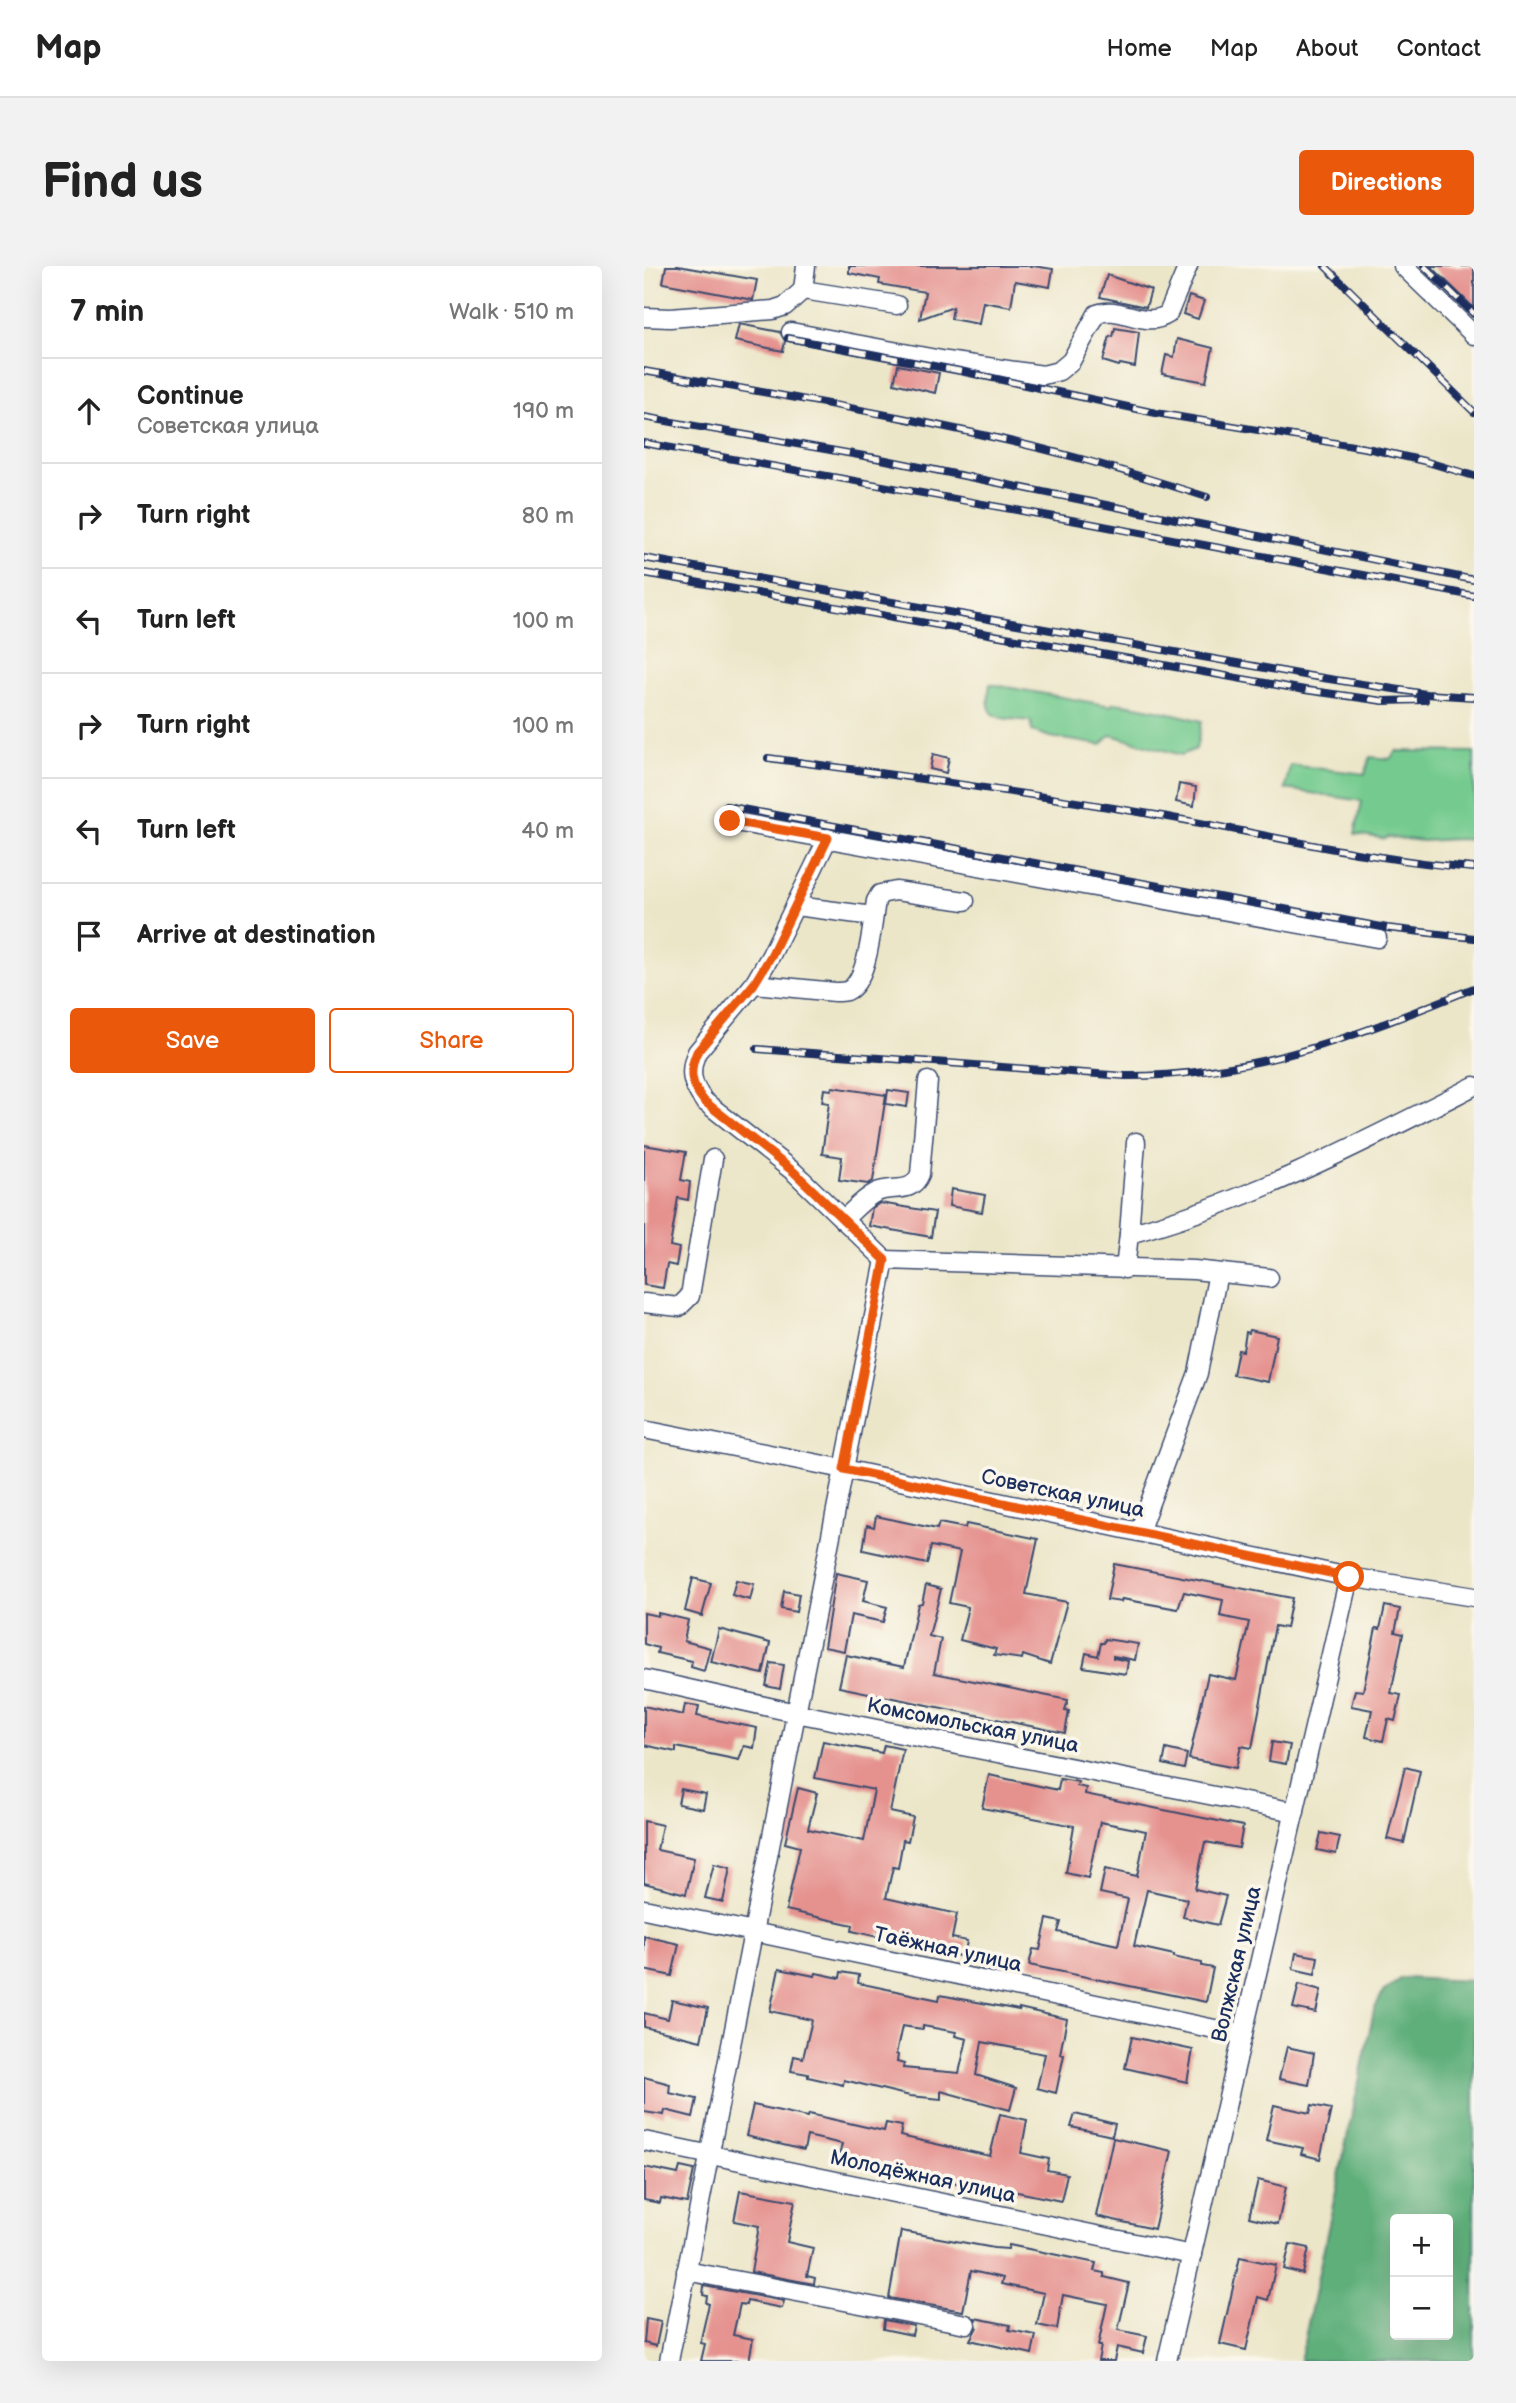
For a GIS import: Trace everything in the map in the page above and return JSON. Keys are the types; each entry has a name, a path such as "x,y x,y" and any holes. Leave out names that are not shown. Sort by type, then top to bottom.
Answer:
{"street":[{"path":"644,317 670,318 773,310 785,306 803,290 806,266"},
{"path":"791,332 959,363 1033,374 1052,374 1071,361 1097,314 1107,311 1152,320 1168,313 1188,266"},
{"path":"1403,266 1474,335"},
{"path":"803,290 897,305"},
{"path":"730,821 1377,938"},
{"path":"828,838 771,956 754,984 697,1052 691,1065 695,1089 704,1101 794,1172 885,1260 1218,1273 1269,1278"},
{"path":"754,984 835,992 848,990 863,972 876,901 880,894 888,891 965,901"},
{"path":"796,906 873,916"},
{"path":"843,1220 876,1192 911,1187 917,1182 920,1174 928,1081"},
{"path":"1129,1234 1233,1200 1313,1167 1474,1086"},
{"path":"1125,1269 1136,1142"},
{"path":"644,1303 678,1307 690,1296 713,1159"},
{"path":"669,2361 885,1260"},
{"path":"1139,1532 1198,1373 1218,1273"},
{"name":"Советская улица","path":"644,1429 1349,1577 1474,1597"},
{"name":"Волжская улица","path":"1167,2361 1349,1577"},
{"name":"Комсомольская улица","path":"644,1679 796,1713 1295,1812"},
{"name":"Таёжная улица","path":"644,1909 1243,2035"},
{"name":"Молодёжная улица","path":"644,2141 1192,2255"},
{"path":"686,2271 966,2324"}],"green space":[{"path":"990,684 1111,706 1113,703 1136,706 1202,721 1196,749 1181,755 1111,735 1101,745 1050,737 1032,731 1031,721 1002,718 991,712 988,697"},
{"path":"1396,751 1474,752 1474,840 1423,841 1355,834 1362,801 1285,789 1290,765 1365,774 1370,757 1390,759"},
{"path":"1402,1978 1474,1981 1474,2361 1300,2361 1374,2010 1383,1992"}],"building":[{"path":"666,266 757,280 753,300 663,283"},
{"path":"849,266 1033,266 1053,269 1050,287 1015,281 1011,307 983,302 979,324 951,319 953,307 920,319 925,292 879,284 880,279 849,273"},
{"path":"1431,266 1474,266 1474,308"},
{"path":"1107,275 1151,290 1146,307 1100,297"},
{"path":"1189,296 1204,301 1198,319 1183,314"},
{"path":"739,324 780,332 785,341 783,351 735,341"},
{"path":"1115,328 1139,332 1135,367 1103,361"},
{"path":"1177,339 1213,348 1206,382 1162,374 1166,355 1174,357"},
{"path":"898,365 939,373 935,393 894,383"},
{"path":"933,754 949,758 946,773 930,769"},
{"path":"1179,784 1196,787 1194,806 1176,802"},
{"path":"832,1087 886,1095 873,1181 868,1184 839,1180 842,1157 822,1154 829,1103 822,1102 824,1089 831,1090"},
{"path":"888,1090 909,1093 907,1107 886,1104"},
{"path":"644,1145 686,1152 681,1180 690,1182 688,1200 678,1198 670,1246 679,1248 676,1266 667,1264 663,1288 644,1285"},
{"path":"951,1189 985,1195 982,1212 949,1206"},
{"path":"880,1203 935,1212 931,1237 869,1226 872,1208"},
{"path":"1250,1330 1277,1336 1268,1382 1233,1375 1238,1350 1243,1351 1246,1332 1249,1333"},
{"path":"876,1516 937,1529 939,1523 965,1528 966,1524 1038,1539 1026,1594 1067,1602 1050,1664 1023,1655 1022,1659 994,1655 996,1649 960,1640 968,1607 949,1603 960,1552 931,1546 927,1564 863,1550 867,1525 874,1527"},
{"path":"1114,1564 1292,1598 1286,1628 1275,1626 1252,1748 1241,1746 1236,1768 1189,1759 1208,1674 1236,1680 1249,1622 1220,1616 1223,1600 1184,1592 1178,1609 1122,1599 1121,1602 1107,1600"},
{"path":"836,1573 868,1580 863,1601 887,1607 883,1622 851,1615 844,1651 824,1647"},
{"path":"693,1578 711,1583 702,1616 685,1611"},
{"path":"736,1580 754,1584 750,1600 732,1595"},
{"path":"926,1585 941,1589 929,1636 941,1639 934,1673 1068,1700 1065,1733 839,1687 846,1655 904,1667 918,1604 922,1603"},
{"path":"784,1591 799,1594 796,1612 781,1609"},
{"path":"1385,1606 1400,1609 1395,1632 1403,1634 1391,1693 1401,1695 1395,1721 1388,1719 1383,1741 1366,1737 1372,1710 1351,1706 1355,1690 1363,1691 1376,1628 1380,1629"},
{"path":"644,1613 658,1616 658,1613 688,1620 684,1641 710,1648 704,1671 691,1667 692,1661 657,1653 658,1648 644,1644"},
{"path":"719,1629 770,1643 763,1674 711,1662"},
{"path":"1105,1639 1138,1644 1135,1660 1113,1656 1128,1661 1126,1674 1083,1667 1086,1653 1098,1656 1101,1643 1104,1643"},
{"path":"771,1663 784,1665 780,1689 766,1686"},
{"path":"685,1704 699,1706 697,1716 757,1728 754,1748 744,1746 739,1760 676,1747 676,1752 644,1745 644,1706 683,1715"},
{"path":"823,1741 882,1753 884,1745 903,1749 890,1812 913,1817 908,1841 903,1840 898,1868 893,1867 886,1898 957,1914 952,1938 967,1941 964,1957 938,1951 939,1945 879,1932 878,1937 852,1931 853,1925 786,1910 800,1847 785,1843 798,1788 817,1793 808,1829 864,1841 874,1790 815,1778"},
{"path":"1272,1742 1290,1745 1286,1764 1269,1761"},
{"path":"1166,1749 1187,1754 1184,1769 1163,1764"},
{"path":"1405,1767 1420,1771 1404,1843 1387,1839"},
{"path":"989,1775 1058,1790 1060,1779 1078,1782 1077,1786 1086,1788 1085,1794 1243,1826 1239,1848 1205,1842 1195,1889 1226,1896 1218,1925 1183,1917 1187,1899 1147,1890 1134,1946 1213,1968 1206,2002 1029,1965 1033,1949 1040,1950 1047,1919 1061,1922 1058,1932 1118,1945 1128,1899 1100,1893 1105,1869 1137,1876 1146,1831 1100,1822 1088,1878 1066,1873 1074,1826 982,1808"},
{"path":"681,1789 706,1794 703,1809 678,1804"},
{"path":"644,1821 662,1825 657,1850 694,1858 686,1894 644,1883"},
{"path":"1321,1833 1340,1837 1336,1854 1317,1850"},
{"path":"714,1864 730,1868 723,1902 705,1898"},
{"path":"644,1936 679,1944 672,1976 644,1970"},
{"path":"1296,1953 1318,1957 1315,1974 1293,1969"},
{"path":"779,1969 840,1978 841,1972 859,1975 858,1983 939,2000 940,1995 1067,2019 1060,2054 1064,2055 1056,2093 1037,2088 1045,2054 982,2042 976,2075 1016,2088 1010,2110 941,2091 941,2099 910,2096 844,2080 843,2085 808,2077 808,2074 791,2071 794,2056 803,2058 812,2020 770,2011","holes":["902,2026 923,2029 923,2026 956,2032 955,2036 967,2039 959,2073 903,2068 904,2064 897,2062"]},
{"path":"1299,1984 1321,1990 1316,2013 1293,2008"},
{"path":"672,2000 708,2008 701,2041 644,2027 644,2013 668,2019"},
{"path":"1132,2037 1193,2050 1187,2082 1125,2068"},
{"path":"1287,2047 1314,2053 1309,2085 1279,2079"},
{"path":"644,2077 670,2084 669,2093 697,2099 693,2117 665,2110 664,2115 644,2112"},
{"path":"753,2105 884,2131 886,2123 902,2126 900,2136 990,2156 1000,2114 1027,2120 1021,2153 1049,2159 1047,2170 1067,2174 1061,2201 994,2187 994,2191 919,2177 845,2159 839,2156 842,2144 807,2136 804,2150 746,2136"},
{"path":"1274,2105 1310,2113 1312,2105 1331,2109 1320,2159 1301,2154 1303,2148 1266,2140"},
{"path":"1075,2114 1115,2124 1112,2136 1071,2127"},
{"path":"1113,2138 1172,2151 1154,2229 1096,2216"},
{"path":"644,2167 678,2174 680,2167 694,2170 687,2203 661,2198 660,2203 644,2200"},
{"path":"1258,2180 1286,2187 1278,2224 1249,2217"},
{"path":"740,2191 795,2201 787,2242 813,2248 807,2276 815,2278 814,2284 751,2272 759,2226 734,2221"},
{"path":"901,2231 994,2248 1008,2249 1009,2245 1096,2263 1094,2271 1104,2273 1104,2277 1129,2283 1118,2330 1147,2336 1143,2353 1117,2347 1114,2361 1098,2361 1101,2346 1098,2346 1107,2304 1063,2295 1057,2329 1037,2325 1044,2293 1001,2284 1003,2278 971,2271 963,2311 889,2298"},
{"path":"1290,2244 1309,2248 1303,2274 1284,2269"},
{"path":"1240,2257 1276,2265 1268,2300 1258,2297 1246,2350 1220,2344"},
{"path":"704,2286 784,2301 782,2308 747,2301 746,2305 740,2304 733,2335 753,2339 749,2361 701,2361 705,2344 700,2343 709,2304 706,2303 707,2296 703,2295"},
{"path":"975,2318 1010,2325 1009,2330 1036,2335 1032,2354 970,2340 977,2327"},
{"path":"646,2319 661,2322 656,2346 644,2343"},
{"path":"884,2320 914,2326 912,2335 883,2329"}],"railway":[{"path":"1325,266 1474,412"},
{"path":"1424,266 1474,314"},
{"path":"788,338 1156,413 1371,449 1474,476"},
{"path":"644,371 968,432 1091,462 1207,497"},
{"path":"644,417 881,459 1474,580"},
{"path":"644,443 1474,596"},
{"path":"644,558 1310,676 1426,694 1474,697"},
{"path":"644,573 1305,690 1383,701 1425,700"},
{"path":"768,758 1059,799 1394,859 1474,868"},
{"path":"726,806 1387,928 1474,938"},
{"path":"757,1049 1125,1076 1172,1074 1217,1069 1304,1050 1388,1022 1474,988"}],"route":[{"path":"730,821 828,838 771,956 754,984 697,1052 691,1065 691,1077 695,1089 704,1101 794,1172 885,1260 844,1469 1349,1577"}]}
